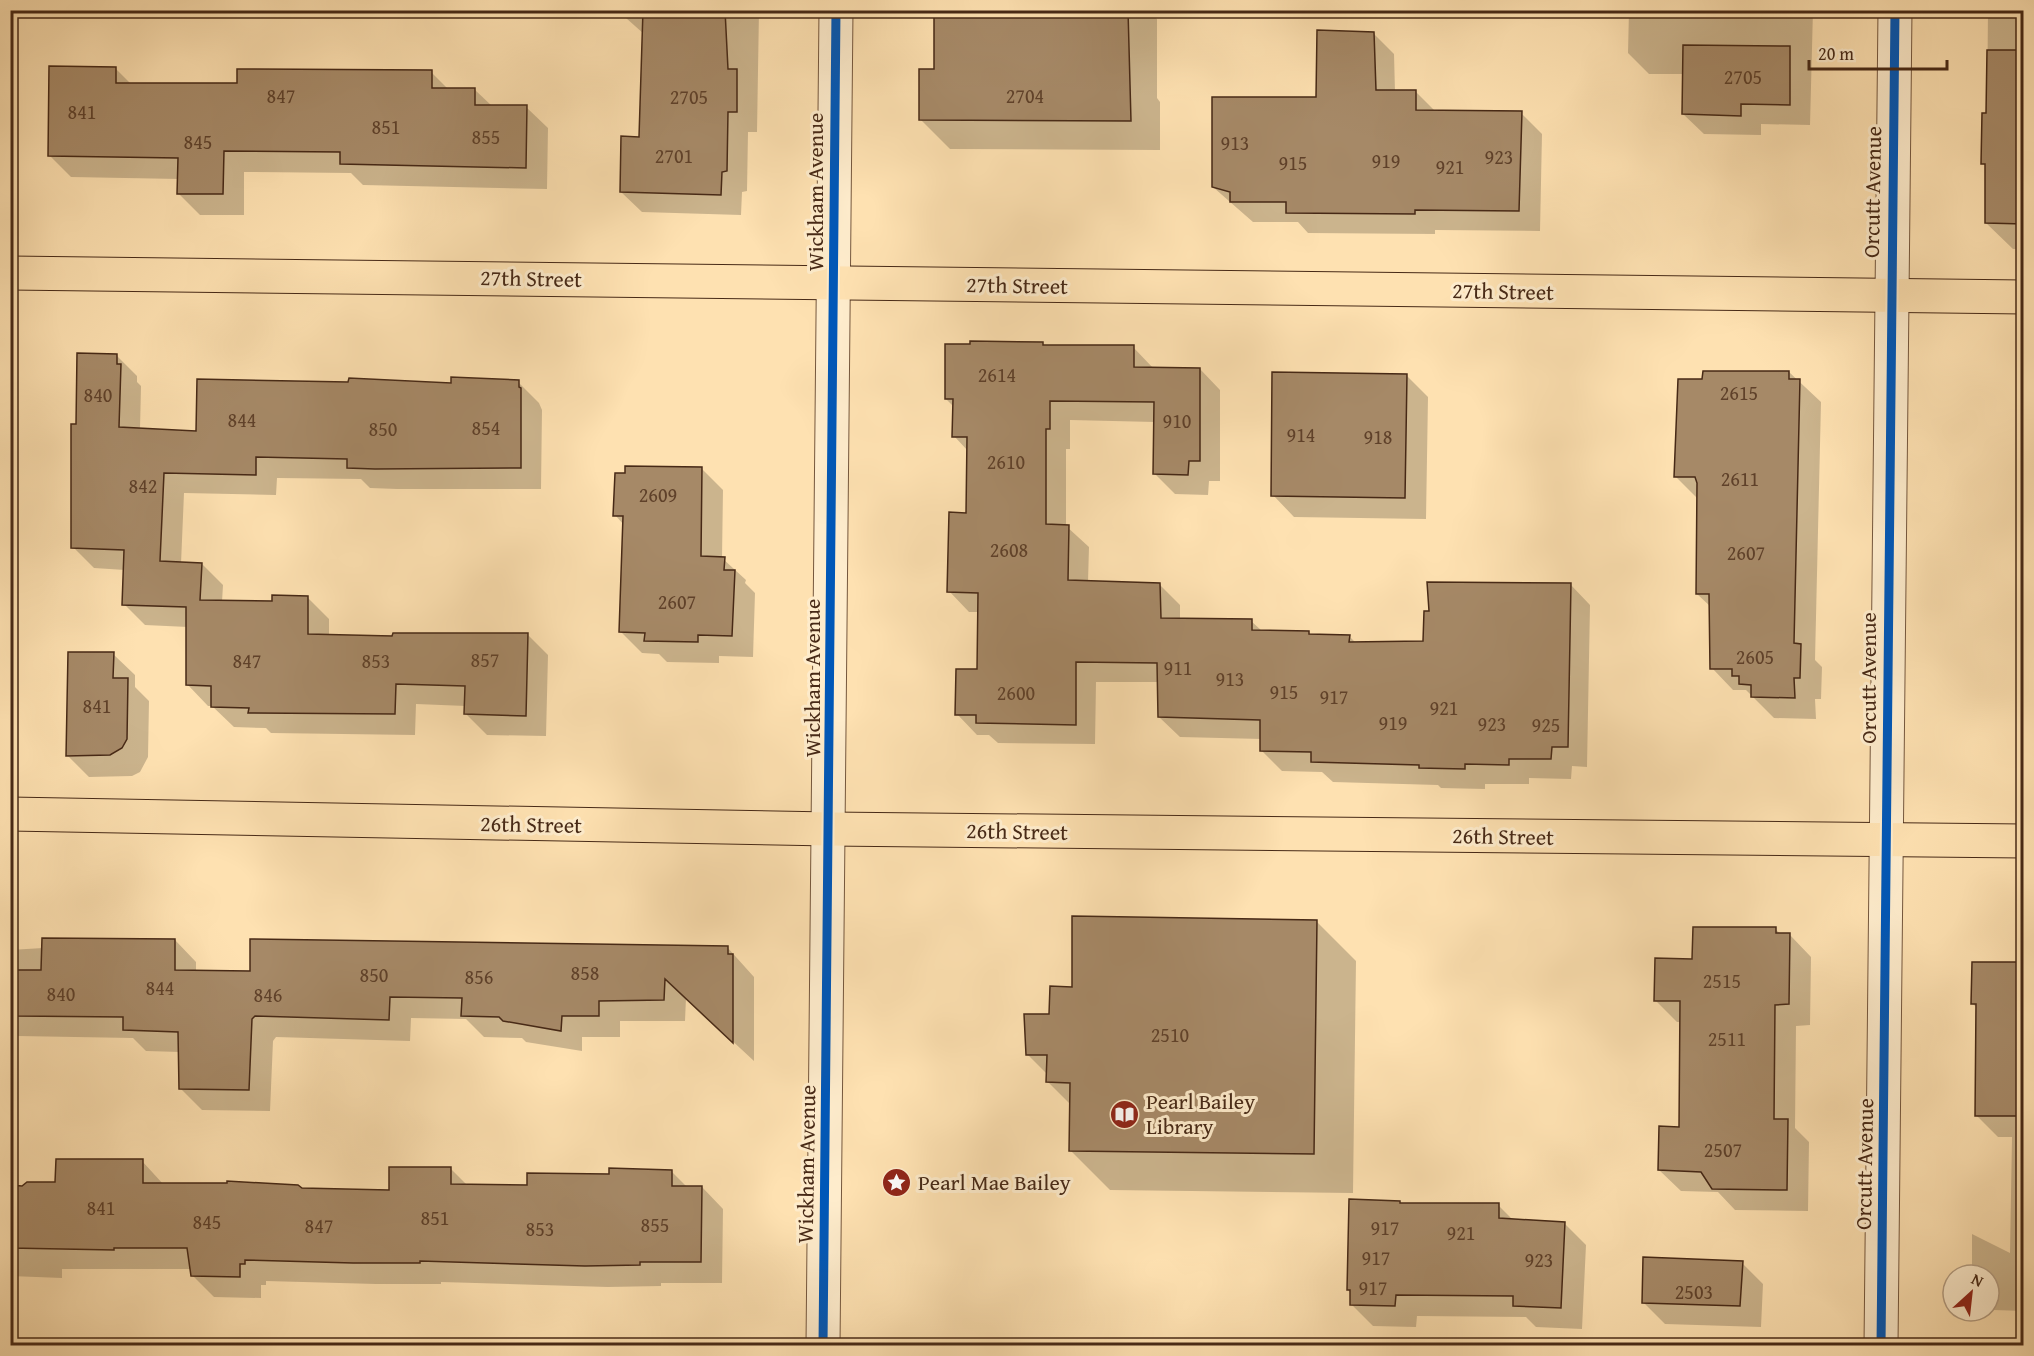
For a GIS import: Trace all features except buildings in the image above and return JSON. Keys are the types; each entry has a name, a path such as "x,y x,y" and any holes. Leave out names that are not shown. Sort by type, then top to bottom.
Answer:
{"main road":[{"name":"27th Street","path":"10,273 2024,297"},
{"name":"26th Street","path":"10,814 830,829 2024,842"}],"street":[{"name":"Wickham Avenue","path":"823,1346 830,829 836,10"},
{"name":"Orcutt Avenue","path":"1881,1346 1890,296 1895,10"}],"cycle path":[{"path":"823,1346 836,10"},
{"path":"1881,1346 1895,10"}],"place":[{"name":"Pearl Bailey Library","path":"1125,1114"},
{"name":"Pearl Mae Bailey","path":"897,1182"}]}
